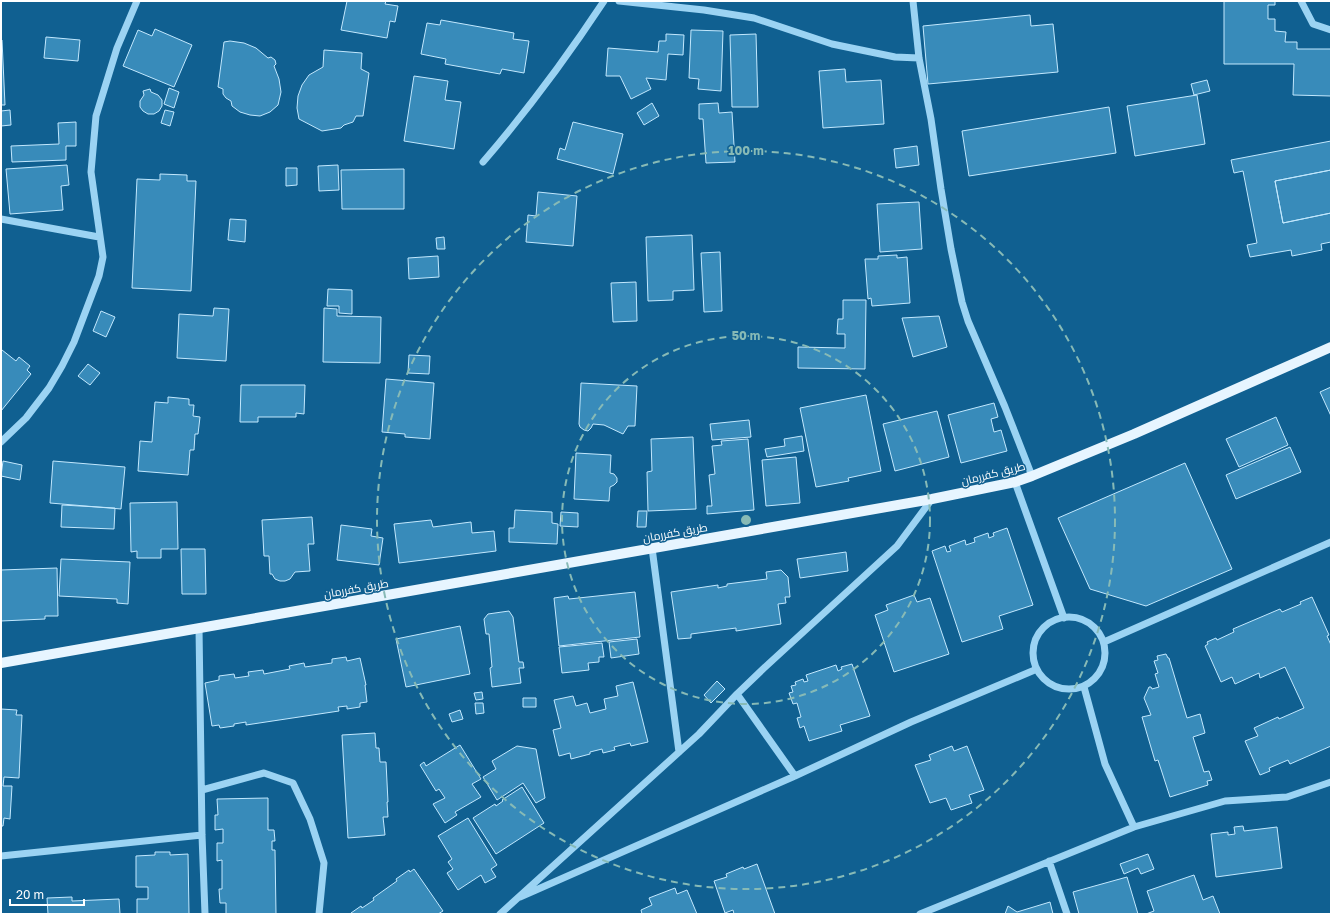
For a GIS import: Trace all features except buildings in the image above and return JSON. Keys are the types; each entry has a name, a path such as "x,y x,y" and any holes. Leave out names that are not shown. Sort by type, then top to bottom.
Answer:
{"main road":[{"name":"طريق كفررمان","path":"1,663 932,499 1015,482 1134,434 1331,347"}],"street":[{"path":"1,442 26,418 55,377 74,342 99,276 103,257 91,172 96,116 117,48 137,1"},
{"path":"483,162 512,128 576,43 604,1"},
{"path":"619,1 704,10 754,18 853,49 895,57 919,58"},
{"path":"913,1 919,58 931,119 951,249 962,302 968,321 1032,476"},
{"path":"1301,1 1313,24 1331,30"},
{"path":"1,218 99,237"},
{"path":"1015,482 1064,618"},
{"path":"500,914 699,734 737,694 838,599 867,575 897,546 932,499"},
{"path":"1104,642 1331,542"},
{"path":"652,548 679,752"},
{"path":"1070,616 1087,620 1099,631 1104,642 1106,646 1105,663 1098,677 1084,687 1068,690 1052,686 1040,675 1033,660 1034,644 1041,629 1054,620 1070,616"},
{"path":"199,628 202,835 205,914"},
{"path":"514,900 795,776 911,722 1037,669"},
{"path":"1084,687 1105,764 1134,827"},
{"path":"737,694 795,776"},
{"path":"202,790 264,773 293,783 310,819 324,863 319,914"},
{"path":"920,914 1134,827 1224,801 1287,797 1331,782"},
{"path":"1,856 202,835"},
{"path":"1049,862 1067,914"}]}
